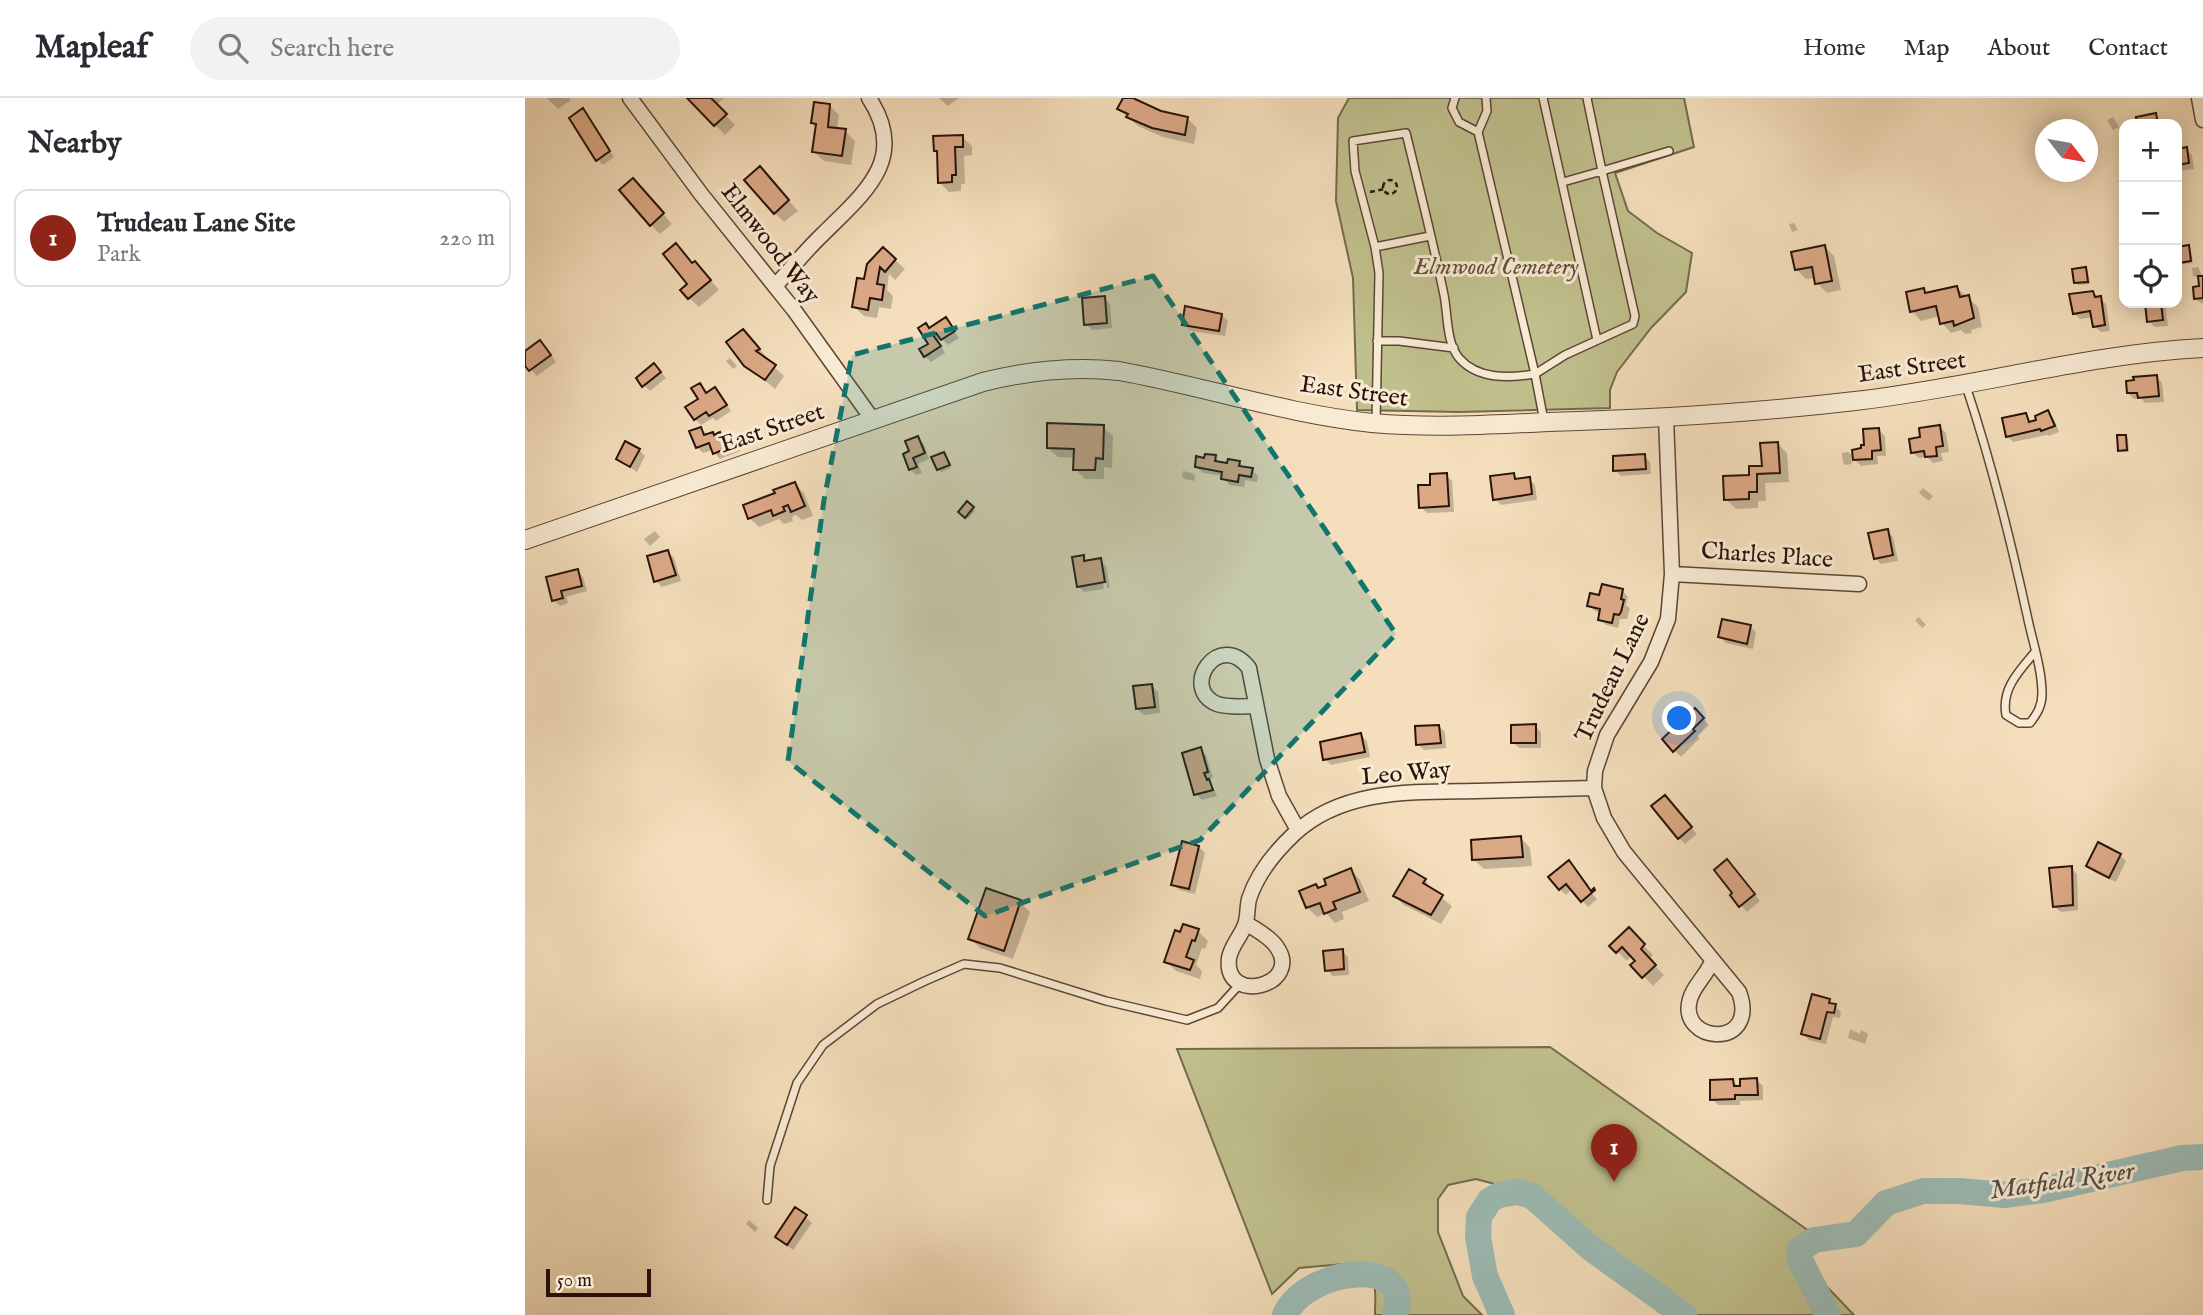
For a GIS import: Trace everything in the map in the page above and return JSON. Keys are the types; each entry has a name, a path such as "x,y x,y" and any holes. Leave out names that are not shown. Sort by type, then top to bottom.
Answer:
{"street":[{"name":"Elmwood Way","path":"630,98 701,194 775,286 873,420"},
{"path":"775,286 860,196 882,164 884,128 869,98"},
{"path":"2199,98 2203,120"},
{"name":"East Street","path":"525,540 1002,377 1032,372 1090,369 1135,374 1309,412 1376,423 1437,426 1666,417 1853,401 1966,385 2097,359 2203,348"},
{"name":"Trudeau Lane","path":"1594,788 1595,771 1607,735 1661,641 1668,619 1672,574 1666,417"},
{"name":"Charles Place","path":"1672,574 1859,584"},
{"path":"1256,706 1273,781 1298,830"},
{"path":"1594,788 1604,818 1624,852 1712,961 1735,985 1743,1007 1736,1027 1719,1036 1698,1027 1689,1013 1692,993 1712,961"},
{"name":"Leo Way","path":"1241,983 1231,973 1229,959 1246,923 1248,903 1256,884 1275,854 1298,830 1329,810 1381,795 1594,788"},
{"path":"1241,983 1254,988 1267,984 1277,975 1281,961 1276,946 1246,923"}],"lane":[{"path":"1455,98 1452,108 1459,122 1478,132"},
{"path":"1486,98 1487,111 1478,132 1544,423"},
{"path":"1542,98 1597,340"},
{"path":"1376,423 1380,290 1375,247 1355,171 1353,141 1406,132 1454,348 1464,362 1482,373 1496,377 1535,374 1565,355 1631,326 1635,318 1587,98"},
{"path":"1563,183 1669,150"},
{"path":"1375,247 1430,236"},
{"path":"1377,341 1454,348"},
{"path":"1966,385 1990,459 2012,545 2040,675 2042,703 2030,723 2019,723 2006,715 2003,701 2014,678 2035,652"},
{"path":"767,1200 770,1166 797,1083 823,1045 877,1004 925,981 964,964 1000,968 1107,1001 1187,1020 1218,1008 1241,983"}],"highlighted area":[{"path":"1153,276 1396,634 1200,840 985,916 788,761 824,500 852,355"}],"green space":[{"name":"Elmwood Cemetery","path":"1349,98 1684,98 1694,147 1615,173 1628,211 1657,233 1692,253 1686,292 1651,328 1617,372 1610,390 1610,408 1460,412 1357,410 1353,278 1336,201 1338,118"},
{"path":"1550,1047 1823,1241 1809,1253 1809,1268 1854,1315 1667,1315 1611,1248 1521,1191 1476,1179 1448,1185 1438,1199 1438,1232 1463,1296 1482,1315 1375,1315 1374,1285 1369,1274 1355,1263 1299,1268 1272,1294 1177,1049"}],"building":[{"path":"687,98 711,98 727,114 714,126"},
{"path":"1123,98 1133,98 1161,111 1188,117 1185,135 1152,128 1126,117 1128,114 1117,109"},
{"path":"814,102 830,104 828,127 846,129 842,156 812,152 816,124 811,123"},
{"path":"583,108 610,151 596,161 569,118"},
{"path":"2156,113 2157,119 2136,119"},
{"path":"963,135 963,147 955,147 956,175 952,175 952,182 938,183 937,151 934,151 933,136"},
{"path":"2187,147 2189,163 2182,164 2182,148"},
{"path":"760,166 789,200 774,214 744,180"},
{"path":"633,178 664,213 650,226 619,190"},
{"path":"676,243 692,263 695,261 711,280 688,299 680,290 687,284 663,254"},
{"path":"1825,245 1832,281 1815,284 1812,267 1795,270 1791,252"},
{"path":"2189,245 2191,261 2182,262 2182,246"},
{"path":"883,247 896,259 885,272 880,267 877,284 884,285 882,300 870,298 868,310 852,307 857,278 864,279 867,264"},
{"path":"2086,267 2088,282 2074,283 2072,269"},
{"path":"2198,276 2203,276 2203,298 2194,299 2193,287 2199,286"},
{"path":"1957,286 1960,297 1969,295 1974,318 1954,326 1953,321 1940,324 1936,306 1910,312 1906,292 1924,288 1925,293"},
{"path":"2093,291 2095,297 2101,296 2105,325 2093,327 2090,311 2073,314 2069,294"},
{"path":"1105,296 1107,323 1084,325 1082,298"},
{"path":"1185,306 1222,314 1219,331 1182,325"},
{"path":"2146,308 2162,308 2163,320 2147,322"},
{"path":"946,317 955,331 941,340 936,333 933,335 941,346 924,357 919,349 928,344 918,328 926,323 929,328"},
{"path":"743,329 760,349 756,351 776,365 765,380 744,366 726,342"},
{"path":"540,340 551,355 529,371 525,366 525,351"},
{"path":"654,363 661,372 642,387 636,378"},
{"path":"2157,375 2159,396 2138,398 2137,393 2127,393 2126,381 2134,380 2133,377"},
{"path":"700,383 706,393 715,387 727,405 709,416 706,412 694,420 685,407 698,399 691,388"},
{"path":"2048,410 2055,426 2006,437 2002,418 2026,413 2029,422"},
{"path":"1047,423 1104,425 1103,459 1096,458 1095,470 1073,470 1074,449 1047,448"},
{"path":"1940,425 1943,446 1936,447 1937,456 1925,457 1924,451 1911,453 1909,439 1920,437 1919,428"},
{"path":"701,427 704,435 720,432 722,439 732,435 735,445 713,454 709,443 696,448 689,431"},
{"path":"1879,428 1881,450 1872,451 1872,459 1853,460 1852,450 1864,445 1863,429"},
{"path":"2117,435 2126,435 2127,450 2118,451"},
{"path":"918,436 925,453 913,458 917,467 909,470 903,454 909,451 905,441"},
{"path":"625,441 640,449 630,467 616,459"},
{"path":"1778,442 1780,473 1757,474 1757,492 1749,492 1749,499 1724,500 1723,476 1749,475 1749,466 1762,466 1760,443"},
{"path":"944,452 950,465 937,470 931,457"},
{"path":"1205,454 1216,455 1215,461 1240,461 1239,466 1253,468 1251,477 1239,475 1238,482 1221,479 1222,472 1195,467 1196,456 1204,458"},
{"path":"1645,454 1646,469 1613,471 1613,456"},
{"path":"1447,473 1449,506 1419,508 1418,485 1430,485 1430,474"},
{"path":"1514,473 1515,479 1530,477 1532,494 1493,500 1490,476"},
{"path":"795,482 805,506 791,512 788,505 783,507 785,511 773,516 771,510 748,519 743,505"},
{"path":"967,501 974,507 965,518 958,512"},
{"path":"1888,529 1893,555 1874,559 1868,533"},
{"path":"668,550 676,575 654,582 647,556"},
{"path":"1084,555 1084,561 1101,558 1105,582 1077,587 1072,557"},
{"path":"578,569 582,586 561,591 563,598 552,601 546,577"},
{"path":"1602,584 1623,589 1621,612 1619,615 1614,614 1612,623 1598,620 1600,609 1587,606 1590,593 1599,595"},
{"path":"1722,619 1751,625 1747,644 1718,637"},
{"path":"1152,684 1155,707 1136,709 1133,686"},
{"path":"1695,708 1704,718 1693,729 1695,731 1673,752 1662,739"},
{"path":"1536,724 1536,743 1511,743 1511,725"},
{"path":"1439,725 1441,743 1416,745 1415,726"},
{"path":"1361,733 1365,752 1323,760 1320,742"},
{"path":"1201,747 1208,772 1204,773 1213,790 1194,795 1182,753"},
{"path":"1665,795 1692,827 1678,839 1651,806"},
{"path":"1521,836 1523,857 1472,860 1471,840"},
{"path":"1182,841 1199,846 1189,889 1171,885"},
{"path":"2098,842 2121,854 2109,878 2086,866"},
{"path":"1727,859 1755,894 1739,907 1714,870"},
{"path":"1569,860 1591,891 1594,888 1595,890 1581,902 1566,884 1559,890 1548,877"},
{"path":"2072,866 2073,905 2053,907 2049,868"},
{"path":"1351,868 1360,892 1333,902 1336,909 1324,914 1320,903 1306,908 1299,891 1316,884 1318,888 1326,885 1324,879"},
{"path":"1409,869 1426,879 1423,883 1443,895 1431,915 1393,896"},
{"path":"986,888 1021,900 1004,951 968,939"},
{"path":"1183,924 1199,929 1186,957 1194,960 1190,970 1164,962 1175,930 1180,932"},
{"path":"1629,927 1645,944 1641,949 1656,965 1642,978 1630,965 1635,961 1622,947 1616,953 1609,946"},
{"path":"1343,949 1344,969 1325,971 1323,951"},
{"path":"1812,994 1830,999 1829,1003 1836,1004 1834,1013 1827,1012 1820,1039 1801,1034"},
{"path":"1757,1078 1758,1095 1735,1095 1735,1099 1710,1100 1710,1080 1733,1079 1734,1086 1740,1086 1740,1079"},
{"path":"795,1207 807,1215 787,1245 775,1237"}],"waterway":[{"name":"Matfield River","path":"1828,1315 1800,1260 1800,1250 1814,1240 1856,1234 1886,1203 1923,1191 2004,1195 2043,1190 2182,1158 2203,1157"},
{"name":"Matfield River","path":"1502,1315 1485,1276 1478,1237 1479,1217 1490,1200 1499,1195 1517,1192 1532,1196 1593,1250 1684,1315"},
{"name":"Matfield River","path":"1285,1315 1297,1299 1314,1286 1356,1274 1375,1276 1390,1283 1397,1296 1395,1315"}],"place":[{"name":"Trudeau Lane Site","path":"1614,1182"}]}
